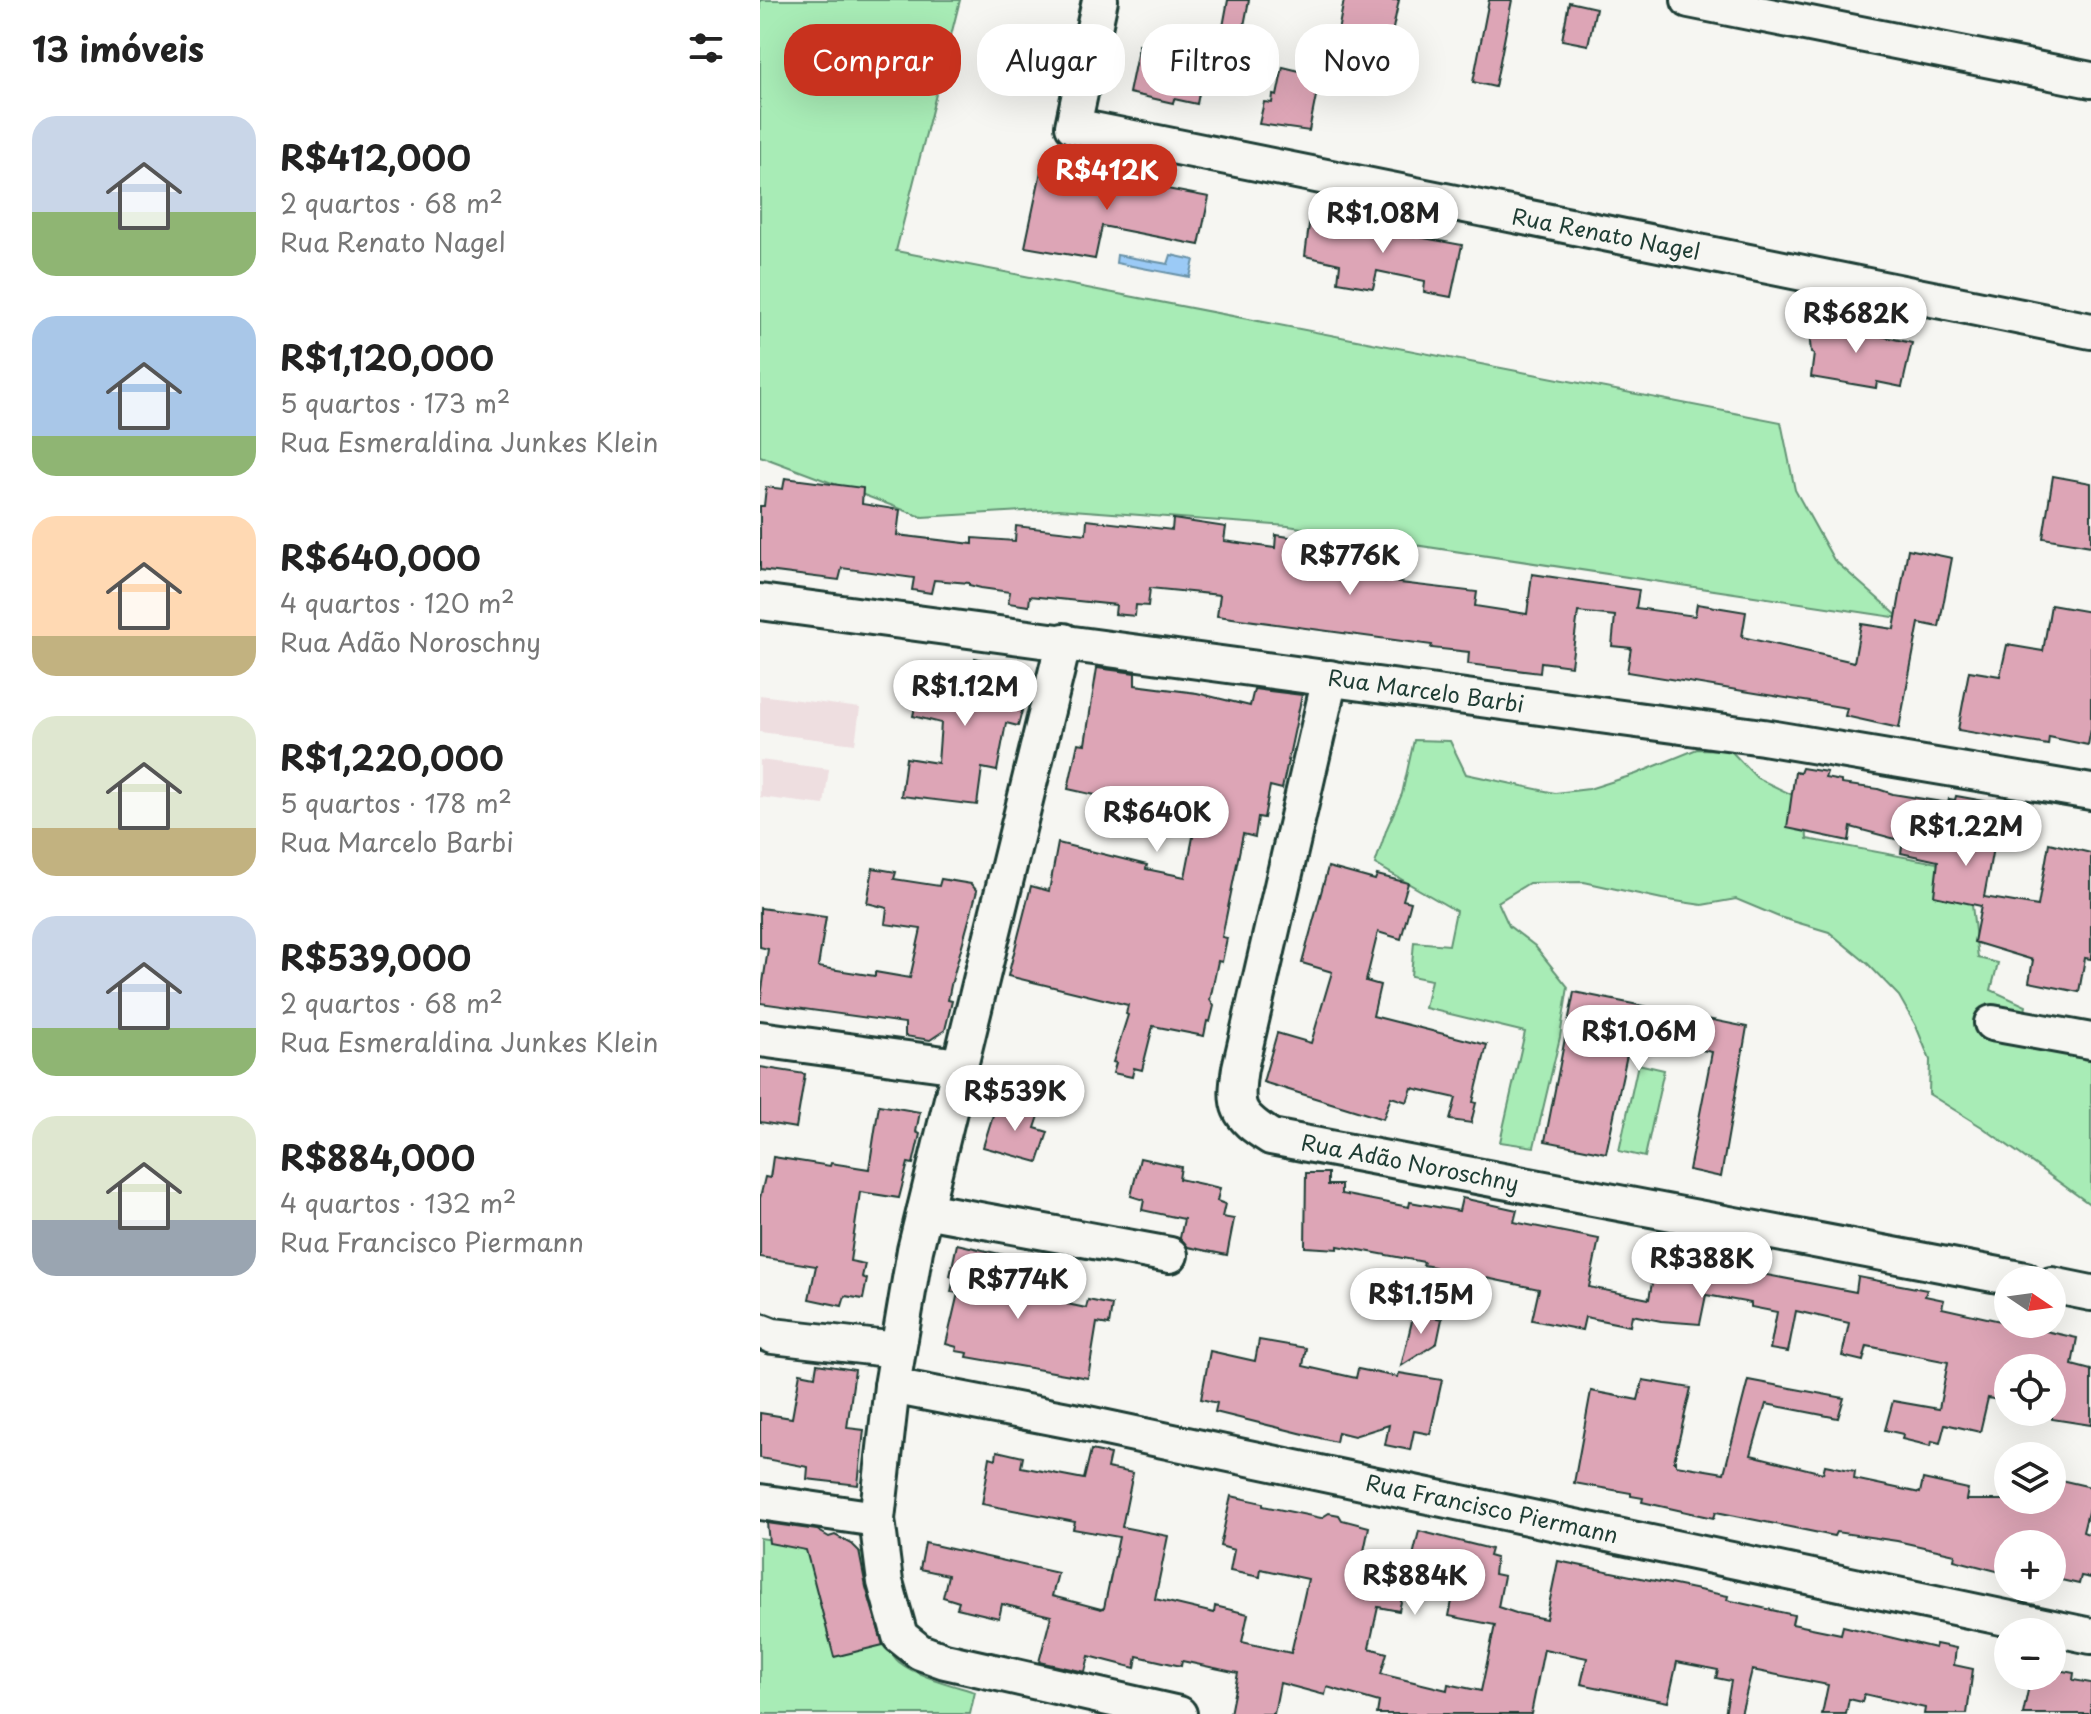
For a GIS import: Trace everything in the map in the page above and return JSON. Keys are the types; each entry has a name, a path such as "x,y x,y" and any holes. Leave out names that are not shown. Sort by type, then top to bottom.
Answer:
{"street":[{"name":"Rua Renato Nagel","path":"1100,0 1073,126 2091,331"},
{"path":"1689,0 2091,80"},
{"name":"Rua Marcelo Barbi","path":"760,602 1763,737 2091,792"},
{"path":"1064,641 925,1210 897,1350 877,1519 885,1582 900,1636 920,1652 945,1661 1179,1714"},
{"name":"Rua Adão Noroschny","path":"1330,678 1240,1068 1236,1099 1249,1123 1271,1137 1994,1274"},
{"path":"1992,1023 2091,1041"},
{"path":"760,1039 959,1066"},
{"path":"925,1210 1170,1255"},
{"path":"2066,1288 2091,1293"},
{"path":"760,1331 773,1336 897,1350"},
{"name":"Rua Francisco Piermann","path":"892,1386 1108,1428 2091,1636"},
{"path":"760,1502 877,1519"}],"shaded area":[{"path":"760,695 860,708 855,744 760,732"},
{"path":"760,760 829,769 824,805 760,797"}],"green space":[{"path":"760,0 960,0 954,24 784,24 784,96 936,96 896,251 1781,422 1795,490 1834,560 1900,618 1288,526 1059,509 922,517 760,456"},
{"path":"1414,740 1450,741 1466,774 1555,793 1589,789 1697,749 1730,750 1757,778 1805,801 1807,839 1937,863 1944,891 1971,896 1978,958 1998,963 1991,990 2026,1006 2021,1036 2091,1054 2091,1205 1982,1127 1929,1094 1930,1060 1899,996 1868,964 1829,932 1779,917 1736,899 1702,905 1584,882 1529,883 1498,902 1509,926 1535,946 1568,987 1560,1037 1534,1147 1500,1142 1525,1032 1425,1008 1431,980 1411,976 1414,942 1449,945 1456,911 1375,864 1402,794"},
{"path":"1638,1064 1664,1070 1645,1157 1619,1151"},
{"path":"760,1538 867,1554 878,1611 892,1654 916,1672 975,1692 970,1714 760,1714"}],"water":[{"path":"1117,255 1168,264 1171,255 1194,260 1190,277 1116,263"}],"building":[{"path":"1228,0 1249,0 1244,24 1224,24"},
{"path":"1344,0 1399,0 1394,24 1339,24"},
{"path":"1489,0 1512,0 1495,87 1473,82"},
{"path":"1569,2 1596,8 1588,45 1562,40"},
{"path":"1139,45 1141,45 1141,96 1129,93"},
{"path":"1283,67 1295,70 1295,96 1316,96 1309,131 1259,124 1264,102 1272,103 1273,96 1279,96"},
{"path":"1142,96 1198,96 1197,104 1174,99 1173,103"},
{"path":"1043,162 1066,167 1065,171 1120,183 1120,180 1209,197 1199,245 1102,226 1095,259 1025,247"},
{"path":"1310,217 1462,245 1451,297 1424,292 1425,281 1377,271 1373,288 1338,282 1340,264 1305,256"},
{"path":"1816,314 1842,320 1850,324 1849,329 1912,343 1902,387 1877,382 1876,388 1811,377 1814,354 1811,353 1810,342"},
{"path":"2053,476 2091,483 2091,546 2043,538"},
{"path":"785,478 863,488 862,504 900,510 897,535 973,544 973,538 1015,541 1016,526 1086,534 1087,520 1172,530 1173,519 1226,527 1224,541 1275,548 1276,535 1327,543 1324,574 1477,592 1475,606 1527,614 1532,574 1639,590 1636,608 1695,616 1697,604 1746,612 1742,637 1854,662 1861,624 1894,629 1908,549 1952,558 1939,627 1919,623 1899,728 1845,716 1847,708 1627,672 1631,648 1612,646 1615,616 1578,612 1571,666 1541,662 1540,673 1468,664 1469,652 1431,648 1432,645 1217,616 1220,595 1150,588 1148,606 1136,605 1135,616 1115,614 1116,605 1030,596 1029,606 1008,603 1010,592 969,583 934,580 931,593 912,590 914,578 842,568 839,580 760,570 760,506 764,506 766,487 783,489"},
{"path":"2051,605 2091,612 2091,729 2088,745 2049,737 2048,745 1958,730 1969,671 2000,676 2007,645 2043,651"},
{"path":"975,658 1032,672 1018,726 1006,723 997,771 982,768 977,805 901,796 906,758 938,763 941,723 913,716 925,664 970,676"},
{"path":"1097,668 1135,673 1135,685 1197,693 1250,706 1254,689 1302,695 1282,789 1270,786 1264,818 1258,817 1255,837 1243,834 1222,937 1227,938 1222,962 1218,961 1210,1000 1214,1006 1204,1036 1153,1026 1142,1070 1134,1068 1132,1077 1113,1073 1128,1005 1008,976 1031,886 1049,891 1058,843 1185,877 1197,817 1105,794 1104,797 1068,789 1078,743 1085,744"},
{"path":"1802,768 1827,772 1825,778 1841,781 1841,784 1893,794 1948,803 1956,796 2001,804 1984,897 2038,906 2049,843 2091,853 2091,959 2085,958 2079,992 2029,982 2033,960 1974,942 1981,906 1934,896 1938,861 1901,853 1903,841 1851,827 1849,841 1787,828 1795,772 1800,773"},
{"path":"1328,867 1375,880 1377,875 1408,883 1403,900 1411,902 1401,939 1378,932 1366,981 1380,985 1373,1016 1487,1045 1471,1123 1450,1120 1456,1098 1412,1088 1407,1102 1391,1097 1383,1119 1263,1082 1277,1033 1311,1043 1332,972 1302,963"},
{"path":"873,868 896,872 894,879 939,886 941,879 971,884 977,891 951,985 948,1000 952,1001 945,1030 930,1040 905,1036 905,1023 760,1003 768,949 760,947 760,908 826,917 818,967 910,978 921,929 885,924 887,908 867,903"},
{"path":"1574,992 1747,1027 1721,1177 1689,1170 1712,1052 1631,1036 1606,1153 1545,1141"},
{"path":"760,1067 805,1074 796,1128 760,1122"},
{"path":"997,1102 1039,1116 1035,1128 1048,1132 1038,1162 983,1147"},
{"path":"879,1105 920,1112 916,1132 920,1134 913,1164 908,1163 899,1198 860,1192 850,1261 865,1264 862,1277 867,1279 863,1299 845,1296 842,1306 809,1299 816,1266 760,1257 760,1198 765,1177 770,1178 773,1157 869,1169"},
{"path":"1140,1158 1181,1167 1179,1179 1220,1188 1217,1201 1225,1204 1222,1217 1234,1219 1227,1255 1188,1247 1180,1238 1184,1219 1142,1210 1144,1200 1131,1196"},
{"path":"1306,1173 1328,1173 1328,1185 1341,1185 1341,1194 1409,1207 1410,1202 1459,1211 1462,1198 1517,1210 1514,1222 1599,1239 1589,1287 1649,1299 1655,1267 1700,1273 1703,1258 1747,1267 1746,1271 1856,1292 1858,1277 1927,1290 1925,1296 1944,1300 1942,1308 1994,1320 1994,1338 2066,1338 2066,1336 2077,1338 2072,1365 2091,1370 2091,1425 2066,1421 2066,1354 1994,1354 1994,1399 1988,1398 1980,1432 1945,1424 1940,1443 1932,1441 1931,1446 1902,1439 1903,1434 1885,1430 1893,1401 1939,1409 1948,1362 1867,1346 1863,1361 1842,1356 1849,1323 1796,1311 1788,1352 1770,1349 1777,1312 1751,1307 1751,1303 1706,1295 1700,1324 1632,1315 1630,1326 1585,1317 1582,1330 1532,1320 1539,1289 1486,1278 1482,1310 1426,1314 1435,1267 1423,1265 1424,1262 1338,1246 1338,1249 1305,1247"},
{"path":"957,1244 1004,1255 996,1289 1086,1308 1088,1300 1112,1305 1109,1325 1097,1323 1088,1378 967,1357 968,1353 956,1351 957,1347 946,1344 958,1293 951,1292 954,1278 950,1276"},
{"path":"1414,1313 1442,1319 1437,1343 1401,1366"},
{"path":"1259,1340 1306,1348 1303,1366 1356,1378 1358,1369 1398,1377 1399,1373 1442,1380 1430,1434 1414,1431 1410,1450 1385,1445 1389,1425 1354,1436 1338,1432 1336,1442 1215,1412 1217,1403 1201,1399 1210,1351 1255,1361"},
{"path":"817,1364 855,1370 847,1428 864,1430 858,1485 807,1479 808,1467 760,1458 760,1413 792,1418 800,1373 815,1376"},
{"path":"1643,1380 1691,1388 1674,1461 1676,1465 1724,1473 1748,1380 1844,1398 1838,1418 1766,1404 1751,1455 1823,1473 1825,1465 1855,1471 1854,1479 1920,1493 1923,1479 1968,1489 1966,1500 1994,1500 1994,1514 2066,1514 2066,1481 2091,1487 2083,1532 2091,1535 2091,1578 2081,1576 2079,1584 2066,1581 2066,1530 1994,1530 1994,1570 1954,1560 1955,1554 1897,1541 1836,1532 1834,1536 1716,1512 1714,1518 1642,1502 1643,1498 1631,1496 1631,1493 1574,1483 1591,1391 1638,1400"},
{"path":"1091,1450 1110,1454 1107,1468 1133,1473 1122,1527 1168,1536 1155,1599 1214,1613 1215,1606 1248,1614 1242,1642 1291,1653 1308,1579 1261,1569 1260,1577 1230,1571 1234,1550 1220,1546 1231,1496 1321,1518 1329,1513 1339,1515 1342,1520 1369,1527 1364,1551 1412,1560 1419,1531 1491,1549 1489,1556 1496,1558 1494,1574 1504,1576 1498,1607 1516,1613 1546,1619 1558,1561 1728,1596 1727,1600 1794,1615 1792,1624 1841,1634 1843,1626 1935,1648 1936,1644 1956,1648 1954,1665 1973,1669 1967,1714 1924,1714 1925,1708 1864,1694 1862,1702 1849,1699 1846,1714 1822,1714 1828,1685 1752,1670 1741,1714 1725,1714 1731,1681 1716,1678 1718,1670 1677,1662 1668,1702 1581,1684 1587,1658 1544,1649 1531,1714 1377,1714 1379,1702 1327,1687 1325,1695 1280,1683 1274,1714 1230,1714 1238,1673 1182,1661 1181,1666 1137,1656 1135,1668 1089,1656 1085,1672 1039,1662 1051,1616 1002,1604 999,1618 957,1608 959,1602 943,1597 948,1575 920,1569 925,1543 1058,1573 1052,1596 1104,1608 1119,1537 1073,1529 1075,1522 982,1504 990,1457 996,1459 997,1451 1023,1457 1021,1467 1084,1479","holes":["1404,1588 1453,1596 1449,1616 1495,1625 1481,1691 1448,1684 1447,1690 1381,1674 1387,1653 1369,1648 1378,1607 1399,1611"]},
{"path":"767,1523 817,1530 829,1537 835,1535 859,1551 883,1645 834,1657 806,1550 769,1543"},
{"path":"2066,1672 2074,1673 2073,1680 2091,1683 2091,1714 2023,1714 2028,1690 2066,1690"}]}
